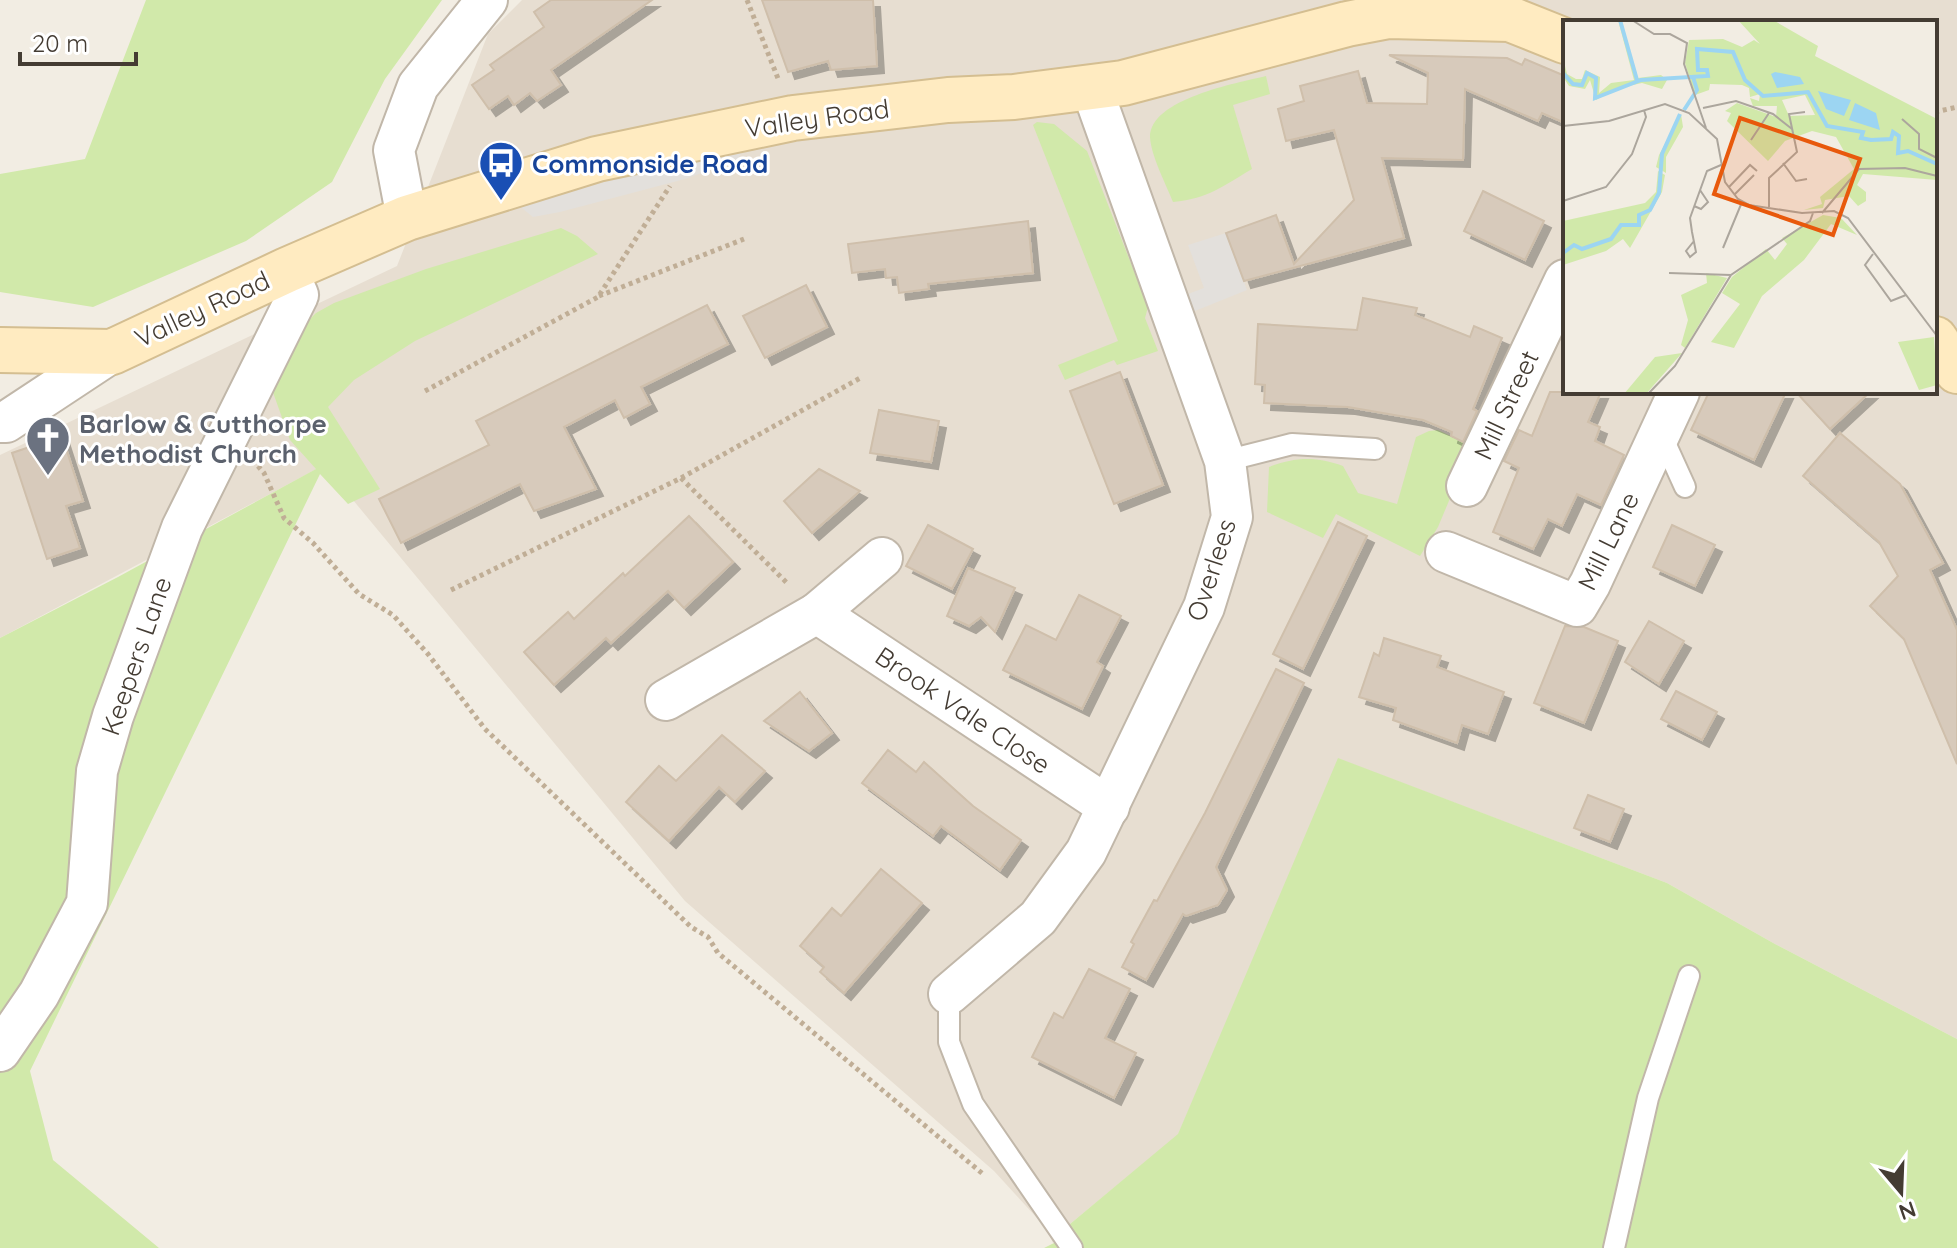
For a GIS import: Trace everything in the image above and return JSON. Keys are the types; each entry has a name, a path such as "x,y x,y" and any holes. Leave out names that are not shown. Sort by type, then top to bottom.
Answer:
{"main road":[{"name":"Valley Road","path":"0,350 112,352 407,218 574,165 793,118 948,100 1092,89 1389,16 1511,10 1563,40"},
{"path":"1937,342 1957,371"}],"street":[{"path":"407,218 394,150 418,86 487,0"},
{"name":"Overlees","path":"949,994 1038,918 1086,852 1204,607 1232,517 1225,461 1092,89"},
{"name":"Keepers Lane","path":"0,1051 39,994 87,903 97,771 113,716 182,528 298,295 287,270"},
{"name":"Mill Street","path":"1467,486 1563,284"},
{"path":"0,422 6,422 112,352"},
{"name":"Mill Lane","path":"1446,552 1577,606 1678,394"},
{"path":"666,700 817,613 882,558"},
{"name":"Brook Vale Close","path":"817,613 1109,807"}],"lane":[{"path":"1660,432 1685,487"},
{"path":"1225,461 1292,444 1375,449"},
{"path":"1614,1248 1648,1098 1689,976"},
{"path":"949,994 949,1042 973,1104 1072,1248"}],"path":[{"path":"747,0 793,118"},
{"path":"1937,112 1957,107"},
{"path":"598,297 670,185 663,145"},
{"path":"425,391 598,297 744,239"},
{"path":"451,590 681,478 862,377"},
{"path":"229,433 264,473 284,518 313,543 359,594 393,615 428,654 485,729 691,927 708,937 718,953 989,1179"},
{"path":"681,478 817,613"}],"shaded area":[{"path":"522,0 1957,0 1957,1039 1775,944 1667,883 1339,759 1178,1135 1070,1224 1053,1243 1046,1228 994,1171 685,901 324,465 0,638 0,455 397,266 488,34"},
{"path":"756,131 737,160 685,179 560,212 533,217 506,195"},
{"path":"1226,233 1247,290 1195,311 1188,294 1204,288 1188,245"}],"green space":[{"path":"146,0 442,0 385,79 332,182 246,241 93,307 0,292 0,174 85,159"},
{"path":"1266,76 1270,94 1233,105 1252,169 1206,195 1173,202 1151,145 1154,124 1164,112 1197,95"},
{"path":"1037,122 1054,124 1087,151 1148,307 1145,318 1158,351 1117,365 1114,360 1065,380 1058,365 1118,341 1033,125"},
{"path":"561,228 577,236 598,254 415,341 354,380 328,407 380,489 348,504 320,474 30,1071 53,1160 159,1248 0,1248 0,638 316,469 290,440 270,384 287,342 316,313 334,303 426,269"},
{"path":"1438,430 1472,446 1438,527 1420,556 1336,514 1323,538 1267,512 1269,467 1306,459 1343,466 1358,493 1397,504 1416,437"},
{"path":"1338,758 1667,883 1775,944 1957,1039 1957,1248 1044,1248 1054,1243 1070,1224 1178,1134"}],"building":[{"path":"551,0 652,0 551,70 561,85 537,101 530,93 514,105 508,96 489,109 472,85 494,70 490,65 544,27 534,12"},
{"path":"762,0 873,0 877,66 831,70 828,61 788,72"},
{"path":"1389,55 1507,58 1522,65 1525,59 1563,75 1563,122 1542,113 1538,121 1465,89 1463,160 1382,158 1404,238 1244,281 1226,233 1276,215 1294,264 1354,200 1334,130 1286,141 1278,109 1304,101 1300,86 1358,71 1367,103 1427,104 1428,73"},
{"path":"1483,191 1544,221 1525,260 1464,231"},
{"path":"1028,221 1033,273 928,284 929,289 899,293 897,277 886,278 885,269 852,273 848,244"},
{"path":"806,285 827,327 765,358 743,316"},
{"path":"1363,298 1417,308 1415,315 1470,337 1474,326 1502,338 1463,442 1451,436 1452,432 1423,420 1348,407 1264,403 1265,385 1255,384 1258,324 1357,330"},
{"path":"707,305 728,344 641,387 650,404 624,418 615,400 564,427 596,489 534,511 520,484 401,543 379,499 489,445 476,421"},
{"path":"1120,372 1163,485 1114,504 1070,391"},
{"path":"1550,392 1600,394 1588,422 1600,427 1595,441 1624,455 1601,505 1577,494 1562,526 1548,519 1533,549 1493,532 1519,468 1504,461 1519,430 1532,436"},
{"path":"1708,394 1785,394 1754,460 1691,430"},
{"path":"1798,394 1868,394 1830,429"},
{"path":"879,410 939,421 931,462 870,453"},
{"path":"1840,433 1900,484 1943,563 1930,570 1957,630 1957,764 1904,639 1870,606 1898,576 1879,542 1803,476"},
{"name":"Barlow & Cutthorpe Methodist Church","path":"62,436 83,501 66,506 80,548 47,559 12,453"},
{"path":"819,469 860,491 812,533 784,501"},
{"path":"689,516 733,562 684,608 668,591 611,643 606,638 554,685 524,652 568,612 574,619"},
{"path":"1338,522 1367,536 1303,669 1273,654"},
{"path":"928,525 973,549 952,589 906,566"},
{"path":"1672,525 1715,545 1695,586 1653,567"},
{"path":"968,568 1015,588 995,632 981,617 969,626 947,616"},
{"path":"1079,595 1121,616 1097,662 1103,666 1082,709 1003,670 1026,625 1056,640"},
{"path":"1649,621 1684,641 1659,684 1625,662"},
{"path":"1565,626 1584,627 1618,641 1584,723 1534,703"},
{"path":"1384,638 1441,656 1437,667 1504,692 1488,734 1462,725 1457,743 1393,720 1396,708 1359,697 1374,653 1379,656"},
{"path":"1276,669 1304,683 1216,867 1227,890 1218,905 1186,916 1183,914 1146,980 1122,967 1134,944 1131,942 1205,813"},
{"path":"1676,691 1717,712 1702,740 1661,719"},
{"path":"800,692 832,733 809,751 764,721"},
{"path":"722,735 765,771 735,802 719,787 669,841 626,802 659,766 676,781"},
{"path":"888,750 916,772 924,762 973,806 1021,840 1000,870 941,826 933,836 862,783"},
{"path":"1588,795 1624,809 1610,842 1574,828"},
{"path":"881,869 922,903 844,993 820,972 824,967 800,946 832,908 841,916"},
{"path":"1089,969 1130,989 1105,1038 1136,1053 1114,1098 1032,1057 1054,1013 1063,1018"}],"place":[{"name":"Commonside Road","path":"501,202"},
{"name":"Barlow & Cutthorpe Methodist Church","path":"48,477"}]}
